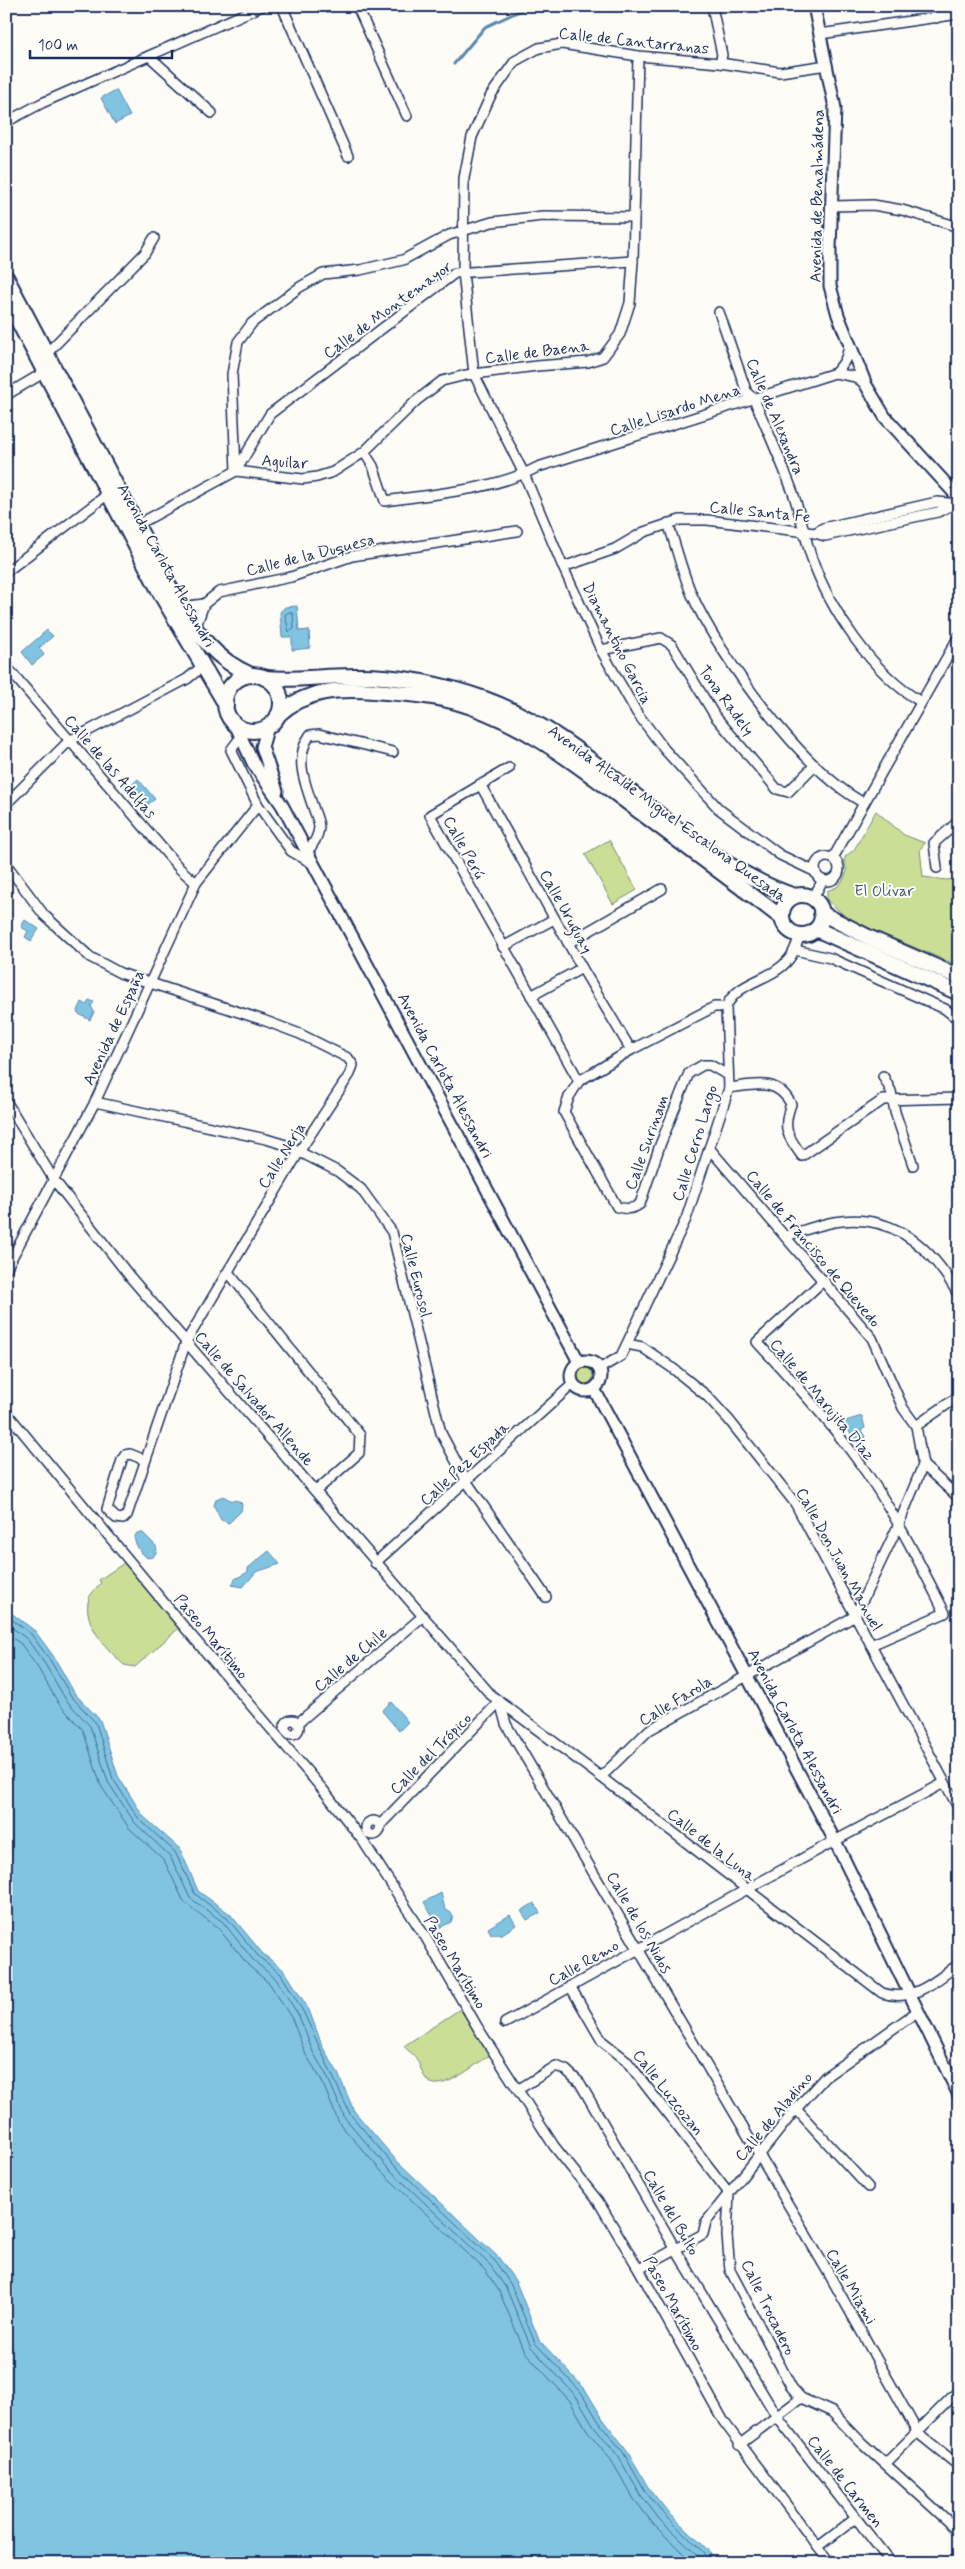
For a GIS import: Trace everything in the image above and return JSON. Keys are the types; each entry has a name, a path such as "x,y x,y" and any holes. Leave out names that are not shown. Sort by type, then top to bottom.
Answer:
{"main road":[{"name":"Avenida de Benalmádena","path":"814,6 835,108 830,286 866,385 896,430 956,502"},
{"path":"6,277 47,353 85,438"},
{"path":"6,298 45,372 85,438"},
{"name":"Avenida Carlota Alessandri","path":"85,438 108,494 226,705"},
{"name":"Avenida Carlota Alessandri","path":"85,438 136,525 177,601 195,629 220,658 250,676"},
{"path":"250,676 265,678 277,689 281,706 278,715 268,726 251,731 235,724 226,705 230,689 242,678 250,676"},
{"name":"Avenida Alcalde Miguel Escalona Quesada","path":"265,678 280,680 352,676 391,678 460,690 486,699 524,717 569,745 729,866 771,888 795,896"},
{"name":"Avenida Alcalde Miguel Escalona Quesada","path":"278,715 290,704 305,697 327,691 351,689 434,697 480,711 519,729 562,754 782,918"},
{"name":"Avenida Carlota Alessandri","path":"235,724 253,763 282,804"},
{"name":"Avenida Carlota Alessandri","path":"268,726 262,747 282,804 579,1362"},
{"path":"804,895 813,898 820,907 821,913 820,921 816,928 809,933 800,934 788,930 782,918 783,909 787,901 795,896 804,895"},
{"path":"821,913 870,938 959,978"},
{"path":"816,928 959,993"},
{"path":"579,1362 590,1362 599,1370 600,1381 594,1389 584,1391 573,1384 572,1371 579,1362"},
{"name":"Avenida Carlota Alessandri","path":"594,1389 835,1841 959,2094"}],"street":[{"path":"6,122 42,103 262,6"},
{"path":"282,6 348,156"},
{"path":"357,6 407,116"},
{"path":"712,6 722,55 720,63"},
{"path":"935,6 936,18"},
{"path":"820,34 959,14"},
{"name":"Calle de Cantarranas","path":"474,374 463,272 464,178 472,137 491,96 515,61 539,48 562,44 638,56 720,63 780,72 826,65"},
{"path":"150,56 212,113"},
{"name":"Calle de Baena","path":"364,452 416,400 442,382 474,374 588,362 603,356 620,334 630,303 633,261 638,56"},
{"path":"833,206 873,205 902,210 959,227"},
{"path":"136,525 236,471 232,374 238,342 252,323 300,287 323,274 360,270 403,260 464,230 514,218 591,215 634,217"},
{"path":"47,353 145,253 154,238"},
{"name":"Calle de Montemayor","path":"236,471 270,414 456,273 633,261"},
{"name":"Calle de Alexandra","path":"719,312 747,393 754,399 811,532 811,556 838,613 856,640 894,682 921,702"},
{"path":"835,373 844,365 848,354 849,342"},
{"path":"6,395 45,372"},
{"path":"835,373 856,377 866,385"},
{"name":"Calle Lisardo Mena","path":"524,474 835,373"},
{"name":"Diamantino Garcia","path":"474,374 524,474 563,567 601,650 637,713 659,743 720,809 780,855 816,872"},
{"path":"364,452 373,466 385,501 456,491 524,474"},
{"name":"Aguilar","path":"236,471 269,476 317,478 333,472 364,452"},
{"path":"6,572 108,494"},
{"name":"Calle Santa Fe","path":"563,567 615,549 644,532 680,520 707,520 811,532 937,502 956,502"},
{"path":"668,523 691,593 750,691 816,766 864,803"},
{"name":"Calle de la Duquesa","path":"204,604 220,592 291,577 352,556 517,531"},
{"path":"177,601 188,606 204,604 195,629"},
{"path":"833,858 959,636"},
{"name":"Tona Radely","path":"601,650 661,638 672,645 715,716 777,789 788,792 816,766"},
{"name":"Calle de las Adelfas","path":"6,666 180,869 196,883"},
{"path":"6,804 69,741 187,679 203,666"},
{"path":"240,738 231,750 258,805 291,851 309,857 319,827 301,761 305,743 310,735 319,734 393,752"},
{"name":"Calle Perú","path":"509,768 430,815 579,1081"},
{"name":"Calle Uruguay","path":"480,784 554,919 631,1050"},
{"name":"Avenida de España","path":"6,1269 95,1102 151,984 175,924 196,883 258,805"},
{"path":"937,868 934,844 959,822"},
{"path":"826,857 833,858 838,864 838,872 831,880 823,880 816,872 819,860 826,857"},
{"path":"6,864 44,915 90,956 120,973 151,984"},
{"path":"813,898 823,880"},
{"path":"568,943 662,889"},
{"path":"503,948 554,919"},
{"path":"579,1081 631,1050 714,1007 726,1007 731,996 741,988 783,965 795,950 800,934"},
{"path":"795,950 830,958 945,1009 959,1020"},
{"path":"531,996 582,968"},
{"name":"Calle Nerja","path":"145,1460 130,1454 125,1455 122,1460 107,1509 116,1518 123,1519 127,1515 186,1342 299,1152 350,1074 353,1065 348,1058 300,1034 263,1020 151,984"},
{"name":"Calle Cerro Largo","path":"599,1370 621,1356 686,1219 729,1088 726,1007"},
{"name":"Calle Surinam","path":"579,1081 569,1097 564,1112 617,1207 634,1208 640,1204 660,1145 689,1073 703,1065 710,1066 724,1073 728,1071"},
{"path":"883,1076 891,1091 913,1165"},
{"path":"729,1088 766,1084 785,1092 791,1104 785,1119 786,1130 802,1156 883,1100 959,1098"},
{"name":"Calle de Salvador Allende","path":"6,1101 54,1180 131,1278 316,1491 375,1563 491,1695 500,1702"},
{"name":"Calle Eurosol","path":"95,1102 266,1139 299,1152 336,1171 361,1189 392,1232 442,1433 467,1482 546,1597"},
{"name":"Calle de Francisco de Quevedo","path":"709,1148 872,1338 903,1408 916,1426"},
{"path":"786,1236 833,1222 862,1220 882,1223 905,1234 924,1248 947,1274 959,1296"},
{"path":"228,1272 360,1435 359,1453 316,1491"},
{"name":"Calle de Marujita Díaz","path":"824,1280 757,1342 785,1372 856,1458 898,1526 945,1613 871,1645"},
{"name":"Calle Don Juan Manuel","path":"627,1344 642,1347 707,1396 729,1420 795,1503 959,1809"},
{"name":"Calle Pez Espada","path":"375,1563 467,1482 573,1384"},
{"path":"959,1396 916,1426 918,1448 923,1465 959,1498"},
{"name":"Paseo Marítimo","path":"6,1412 180,1622 324,1791 363,1841 426,1938 478,2028 554,2146 598,2201 724,2422 739,2445 830,2563"},
{"path":"856,1616 898,1526 923,1465"},
{"name":"Calle Farola","path":"601,1777 649,1730 856,1616"},
{"name":"Calle de Chile","path":"298,1723 422,1617"},
{"name":"Calle de la Luna","path":"500,1702 601,1777 882,1993 891,1996 910,1995"},
{"name":"Calle del Trópico","path":"380,1824 500,1702"},
{"name":"Calle de los Nidos","path":"500,1702 506,1724 758,2156"},
{"name":"Calle Remo","path":"504,2024 570,1986 944,1783"},
{"path":"910,1995 922,1990 959,1964"},
{"name":"Calle Luzcozan","path":"570,1986 602,2041 626,2060 729,2193"},
{"name":"Calle de Aladino","path":"639,2270 703,2234 706,2222 796,2109 825,2077 918,2011"},
{"name":"Calle del Bulto","path":"519,2089 556,2066 566,2070 580,2083 676,2250 777,2418"},
{"path":"796,2109 868,2187"},
{"name":"Calle Miami","path":"758,2156 829,2274 918,2433"},
{"name":"Calle Trocadero","path":"729,2193 727,2236 730,2270 792,2388 801,2398"},
{"path":"886,2463 959,2390"},
{"path":"739,2445 801,2398 832,2412 861,2442 959,2531"},
{"name":"Calle de Carmen","path":"777,2418 891,2563"},
{"path":"918,2433 959,2466"},
{"path":"818,2547 856,2518"}],"green space":[{"name":"El Olivar","path":"876,811 904,835 925,843 920,849 923,877 946,880 959,879 959,966 849,920 827,900 827,891 837,887 847,871 844,860 846,856 854,850"},
{"path":"609,840 637,890 613,904 585,854"},
{"path":"585,1368 591,1370 593,1376 591,1382 585,1384 579,1382 577,1376 579,1370"},
{"path":"124,1563 179,1628 135,1667 124,1665 111,1652 92,1626 89,1617 89,1598 101,1583 99,1580"},
{"path":"460,2009 490,2055 450,2081 434,2084 426,2079 416,2058 404,2046"}],"water":[{"path":"116,90 130,116 115,124 101,98"},
{"path":"297,606 299,631 309,630 310,648 292,650 292,637 282,637 280,612 285,607"},
{"path":"47,630 53,636 39,648 44,655 32,665 22,652"},
{"path":"138,779 155,799 143,808 127,789"},
{"path":"25,920 39,929 31,941 25,937 28,931 21,927"},
{"path":"89,1000 94,1002 91,1006 94,1012 90,1020 77,1013 82,1002 87,1005"},
{"path":"862,1416 865,1428 861,1430 865,1437 857,1443 842,1422"},
{"path":"223,1496 230,1500 239,1501 242,1504 241,1511 229,1523 221,1520 214,1506 216,1499"},
{"path":"137,1533 143,1533 156,1546 157,1551 153,1557 147,1558 138,1549 134,1538"},
{"path":"269,1551 280,1564 256,1572 243,1587 232,1585 235,1579 248,1572 248,1568"},
{"path":"6,1609 35,1631 54,1657 75,1694 100,1720 118,1776 143,1816 180,1849 198,1891 230,1914 263,1954 285,1971 309,2010 323,2048 337,2071 354,2111 395,2159 499,2258 516,2282 539,2340 585,2389 603,2419 627,2450 648,2487 668,2512 707,2549 714,2563 6,2563"},
{"path":"391,1702 408,1722 399,1731 382,1711"},
{"path":"441,1893 445,1909 453,1917 451,1922 439,1928 424,1902"},
{"path":"534,1903 540,1913 527,1920 521,1911"},
{"path":"510,1915 516,1925 502,1934 491,1934 488,1928"}],"waterway":[{"path":"454,64 485,27 530,6"}]}
